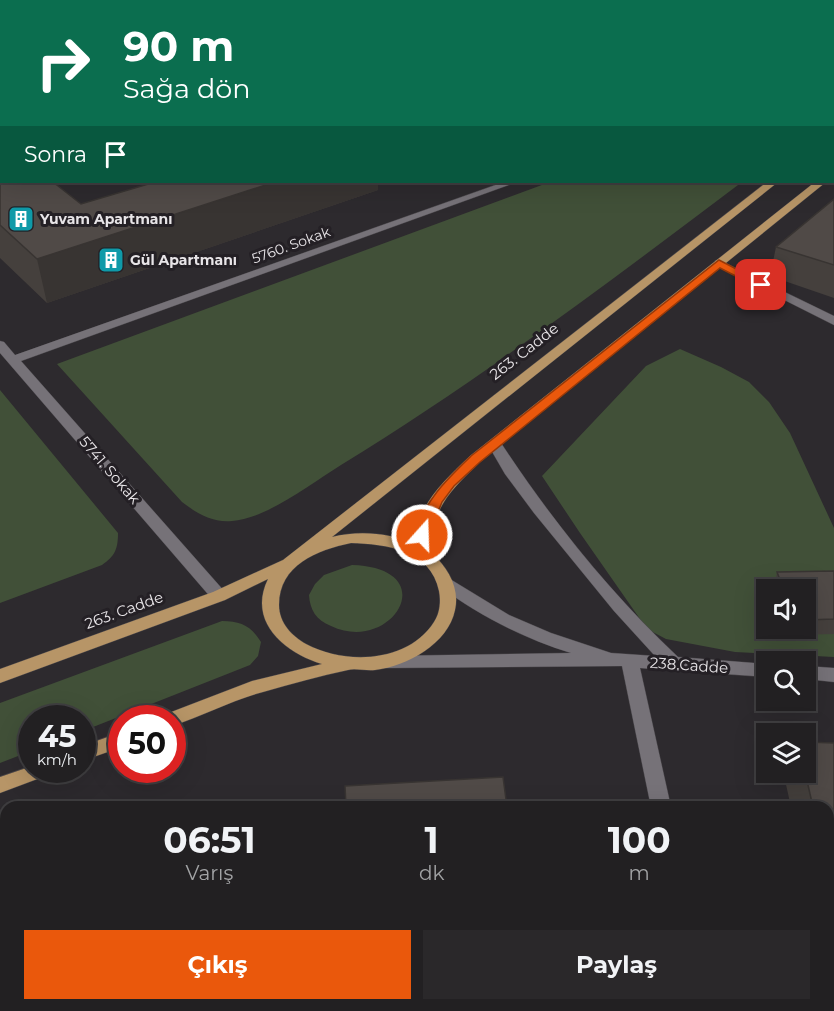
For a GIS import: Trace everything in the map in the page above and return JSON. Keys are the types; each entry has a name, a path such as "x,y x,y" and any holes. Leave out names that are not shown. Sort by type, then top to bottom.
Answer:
{"main road":[{"name":"263. Cadde","path":"0,676 219,596 297,557 772,183"},
{"path":"424,555 422,535 426,519 450,483 494,443 820,183"},
{"path":"186,714 258,686 350,664 382,662 412,651 435,634 447,613 449,591 440,571 424,555 403,544 378,538 351,538 325,543 297,557 283,568 272,587 269,607 275,626 293,645 318,658 350,664"},
{"path":"0,785 18,778"}],"street":[{"name":"5760. Sokak","path":"13,360 509,183"},
{"path":"719,264 834,321"},
{"name":"5741. Sokak","path":"0,345 219,596"},
{"path":"494,443 502,459 528,495 631,621 674,664"},
{"path":"445,582 469,602 500,620 544,638 610,660"},
{"path":"382,662 610,660"},
{"name":"238.Cadde","path":"610,660 756,669"},
{"path":"630,661 661,801"},
{"path":"816,674 834,675"}],"green space":[{"path":"547,183 741,183 595,292 444,399 274,507 246,519 218,520 199,513 182,502 57,364"},
{"path":"680,349 749,382 769,402 790,433 834,528 834,657 816,656 816,651 735,652 666,639 647,629 542,476 646,366"},
{"path":"0,390 118,533 115,552 102,565 0,603"},
{"path":"352,565 380,570 397,580 402,593 399,608 389,620 373,629 353,632 331,626 318,618 311,605 309,595 324,575"},
{"path":"222,621 245,626 261,642 258,656 250,665 149,705 108,705 108,721 96,726 96,705 18,705 18,756 0,763 0,703"}],"building":[{"path":"0,183 54,183 81,204 152,183 272,183 37,259 0,225"},
{"path":"834,199 834,265 776,247"},
{"path":"834,571 834,619 816,620 816,579 780,579 777,572"},
{"path":"816,742 834,743 834,801 812,801 808,783 816,783"},
{"path":"503,777 506,801 346,801 345,786"}],"place":[{"name":"Yuvam Apartmanı","path":"21,219"},
{"name":"Gül Apartmanı","path":"111,260"}],"route":[{"path":"422,535 426,519 436,501 450,483 475,459 719,264 761,285"}]}
